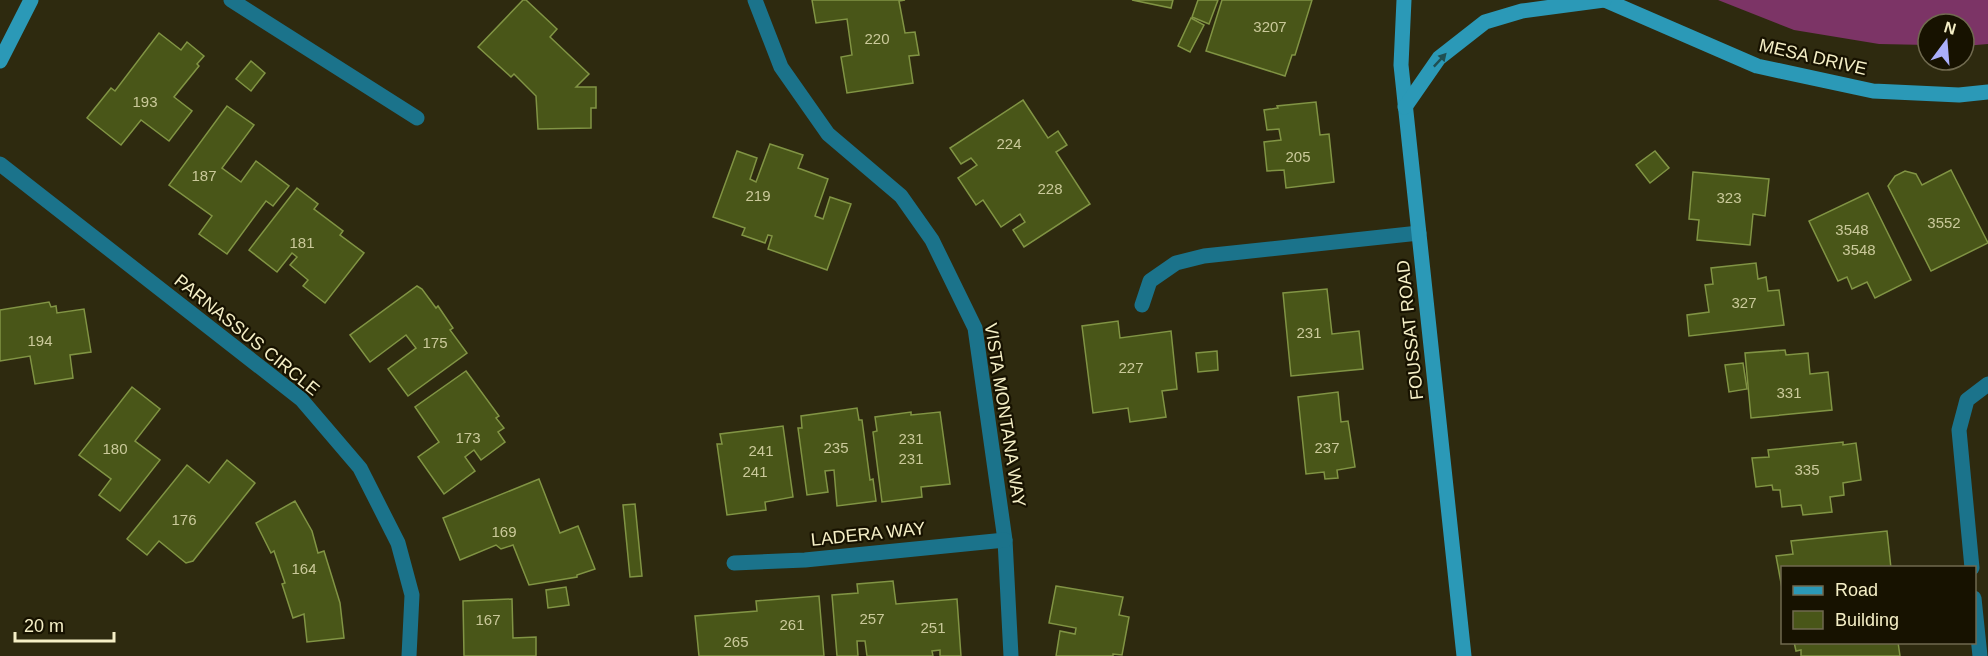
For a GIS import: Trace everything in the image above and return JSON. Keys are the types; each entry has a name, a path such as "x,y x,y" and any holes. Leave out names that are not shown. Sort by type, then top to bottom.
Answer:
{"main road":[{"path":"0,61 31,0"},
{"name":"FOUSSAT ROAD","path":"1404,0 1401,65 1464,656"},
{"path":"1405,107 1439,58 1485,22 1522,11 1604,0"},
{"name":"MESA DRIVE","path":"1604,0 1757,66 1873,91 1959,95 1988,92"}],"street":[{"path":"231,0 417,118"},
{"name":"VISTA MONTANA WAY","path":"755,0 781,67 828,134 901,196 932,240 975,327 1005,540 1011,656"},
{"name":"PARNASSUS CIRCLE","path":"0,165 301,399 360,468 398,543 412,595 409,656"},
{"path":"1142,305 1150,281 1176,262 1204,256 1419,233"},
{"path":"1972,566 1959,430 1967,400 1988,384"},
{"name":"LADERA WAY","path":"734,563 805,560 1005,540"},
{"path":"1976,617 1980,656"}],"shaded area":[{"path":"1718,0 1988,0 1988,44 1976,45 1976,12 1916,12 1916,45 1879,44 1794,30"}],"building":[{"path":"523,0 526,0 557,29 550,37 589,74 576,87 596,87 596,108 591,108 591,128 538,129 536,96 514,74 511,77 478,47"},
{"path":"812,0 905,0 899,1 905,33 915,32 919,55 909,56 913,83 847,93 841,57 852,55 847,19 816,23"},
{"path":"1132,0 1173,0 1171,8"},
{"path":"1198,0 1218,0 1209,24 1192,17"},
{"path":"1222,0 1312,0 1295,55 1292,55 1285,76 1206,51"},
{"path":"1191,18 1204,25 1190,52 1178,46"},
{"path":"159,33 181,50 187,42 204,56 197,64 199,66 174,97 192,111 169,141 141,120 121,145 87,118 111,88 115,91"},
{"path":"251,61 265,73 251,91 236,79"},
{"path":"1023,100 1048,138 1058,131 1067,145 1056,152 1090,204 1024,247 1013,230 1025,222 1020,214 1001,227 983,200 976,205 958,178 977,165 971,158 961,164 950,148"},
{"path":"1316,102 1320,135 1329,134 1334,182 1286,188 1284,170 1267,171 1264,142 1281,140 1279,129 1267,130 1264,110 1278,108 1277,106"},
{"path":"227,106 254,125 222,168 241,182 256,161 289,186 273,206 266,201 227,254 199,234 212,216 169,185"},
{"path":"770,144 803,155 798,168 828,179 815,216 823,219 830,197 851,204 827,270 768,249 772,236 768,235 765,243 742,235 745,228 713,217 737,151 757,158 750,179 756,182"},
{"path":"1655,151 1669,168 1650,183 1636,165"},
{"path":"1951,170 1988,243 1931,271 1888,186 1895,176 1905,171 1916,174 1922,185"},
{"path":"1693,172 1769,179 1765,216 1753,214 1750,245 1697,240 1699,220 1689,219"},
{"path":"297,188 318,204 314,209 343,231 340,235 364,253 325,303 303,286 308,280 290,265 297,257 292,253 277,272 249,250"},
{"path":"1868,193 1911,280 1875,298 1867,282 1852,289 1847,277 1838,281 1809,221"},
{"path":"1756,263 1758,279 1766,277 1768,291 1779,290 1784,325 1689,336 1687,315 1709,312 1705,285 1713,284 1711,268"},
{"path":"417,286 422,289 436,308 438,306 453,328 450,330 467,353 408,396 388,369 416,348 406,335 370,362 350,335"},
{"path":"1327,289 1332,334 1359,331 1363,369 1291,376 1283,293"},
{"path":"49,302 51,307 56,306 57,313 84,309 91,352 70,355 73,378 35,384 30,356 0,361 0,310"},
{"path":"1118,321 1120,338 1171,331 1177,389 1162,391 1166,417 1130,422 1128,408 1093,413 1082,326"},
{"path":"1785,350 1786,355 1808,353 1810,374 1828,372 1832,410 1751,418 1745,353"},
{"path":"1217,351 1218,370 1198,372 1196,353"},
{"path":"1743,363 1747,389 1729,392 1725,365"},
{"path":"466,371 499,416 496,418 504,428 498,432 505,442 481,460 474,450 465,457 475,471 444,494 418,457 439,442 415,407"},
{"path":"132,387 160,409 135,441 160,460 120,511 99,495 111,479 79,455"},
{"path":"1338,392 1341,422 1348,421 1355,467 1337,470 1338,478 1325,479 1324,472 1306,474 1298,397"},
{"path":"857,408 859,420 862,420 870,480 873,479 876,501 837,506 834,470 825,471 828,492 807,495 798,428 802,428 801,416"},
{"path":"911,412 911,415 940,412 950,484 921,487 922,497 882,502 873,432 877,431 875,417"},
{"path":"783,426 793,497 765,502 766,510 727,515 717,444 722,444 720,434"},
{"path":"1843,442 1843,445 1856,443 1861,480 1843,483 1844,495 1830,497 1832,512 1803,515 1801,505 1782,507 1780,490 1773,490 1772,485 1756,487 1752,458 1769,457 1768,450"},
{"path":"227,460 255,483 193,561 186,563 159,541 147,555 127,539 187,465 209,483"},
{"path":"539,479 560,533 578,526 595,569 577,575 577,577 529,585 513,545 501,549 496,545 460,560 443,518"},
{"path":"295,501 312,531 318,553 324,551 340,603 344,638 307,642 304,614 293,618 282,584 285,583 274,551 271,553 256,523"},
{"path":"635,504 642,576 630,577 623,505"},
{"path":"1887,531 1891,566 1781,566 1781,583 1776,556 1793,554 1791,541"},
{"path":"893,581 896,604 957,599 961,656 940,656 940,650 932,651 933,656 867,656 865,641 857,641 858,656 837,656 832,595 858,593 857,584"},
{"path":"1056,586 1123,597 1119,615 1129,617 1122,655 1056,656 1060,631 1075,634 1076,628 1049,623"},
{"path":"566,587 569,605 548,608 546,590"},
{"path":"819,596 824,656 699,656 695,616 757,611 756,601"},
{"path":"512,599 513,638 536,637 536,656 464,656 463,601"},
{"path":"1794,644 1898,644 1900,656 1801,656 1801,650 1796,651"}]}
